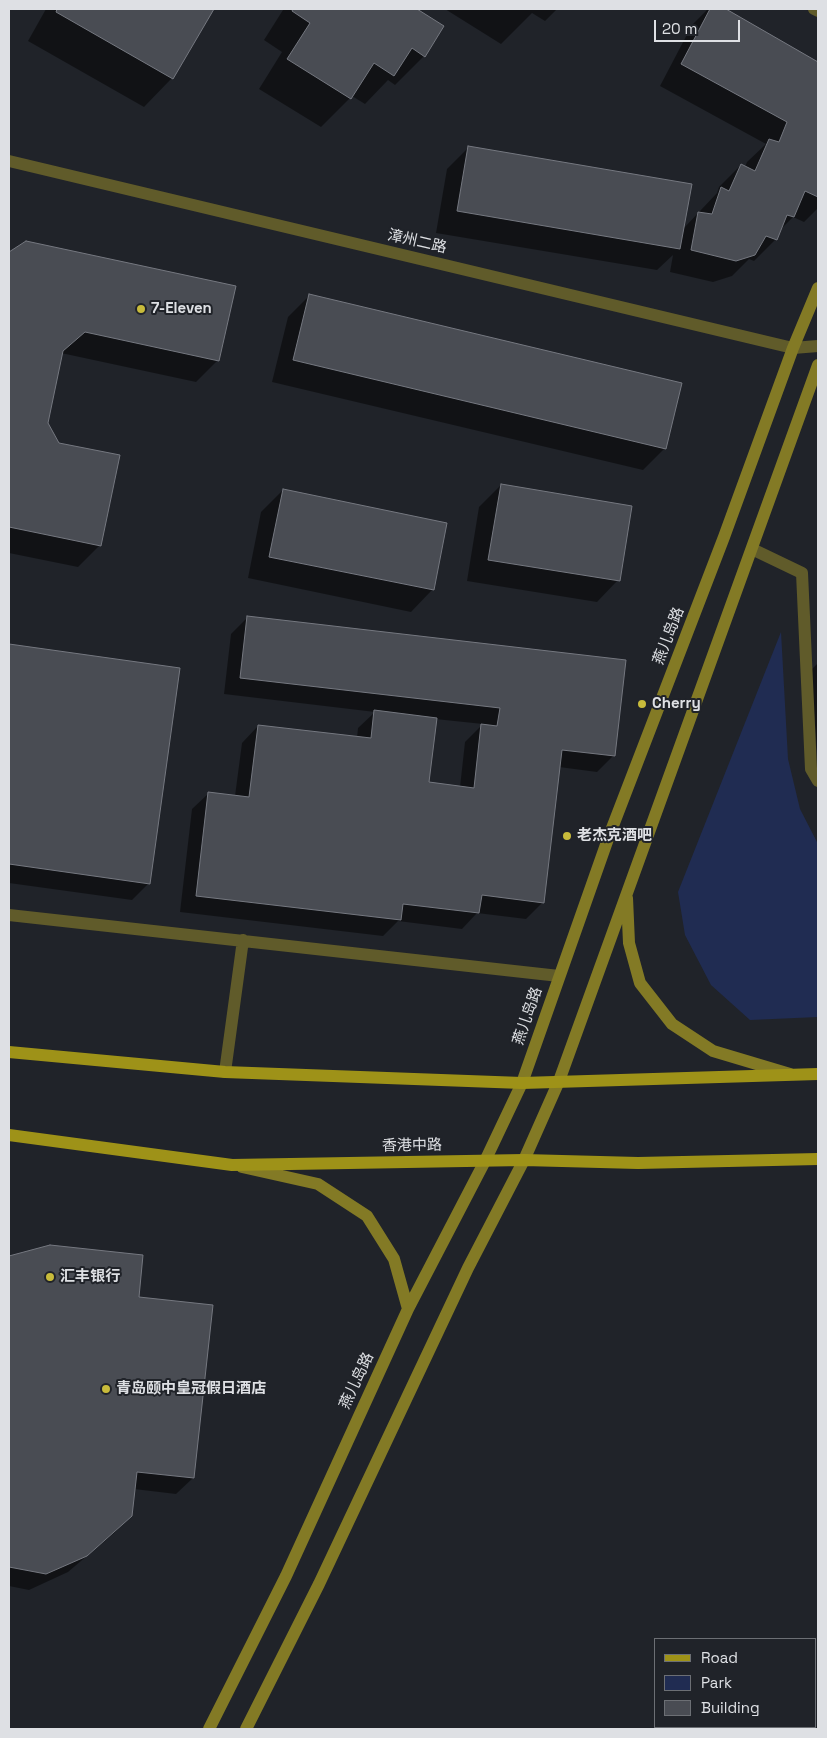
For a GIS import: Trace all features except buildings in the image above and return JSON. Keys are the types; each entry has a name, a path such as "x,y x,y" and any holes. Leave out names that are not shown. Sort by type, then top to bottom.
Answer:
{"main road":[{"name":"燕儿岛路","path":"209,1729 286,1576 408,1309 486,1161 522,1083 609,836 721,546 793,348 818,288"},
{"path":"246,1729 319,1584 468,1268 524,1160 559,1081 818,365"},
{"path":"627,893 629,943 640,983 672,1024 713,1051 790,1074"},
{"path":"9,1052 225,1072 522,1083 818,1074"},
{"name":"香港中路","path":"9,1135 232,1165 524,1160 638,1163 818,1159"},
{"path":"232,1165 318,1184 367,1216 394,1259 408,1309"}],"street":[{"path":"814,9 818,11"},
{"name":"漳州二路","path":"9,161 793,348 818,346"},
{"path":"752,549 802,573 811,768 818,781"},
{"path":"9,915 559,976"},
{"path":"225,1072 243,940"}],"green space":[{"path":"781,632 788,759 800,809 818,844 818,1017 750,1020 711,985 685,935 678,892"}],"place":[{"name":"7-Eleven","path":"141,309"},
{"name":"Cherry","path":"642,704"},
{"name":"老杰克酒吧","path":"567,836"},
{"name":"汇丰银行","path":"50,1277"},
{"name":"青岛颐中皇冠假日酒店","path":"106,1389"}]}
